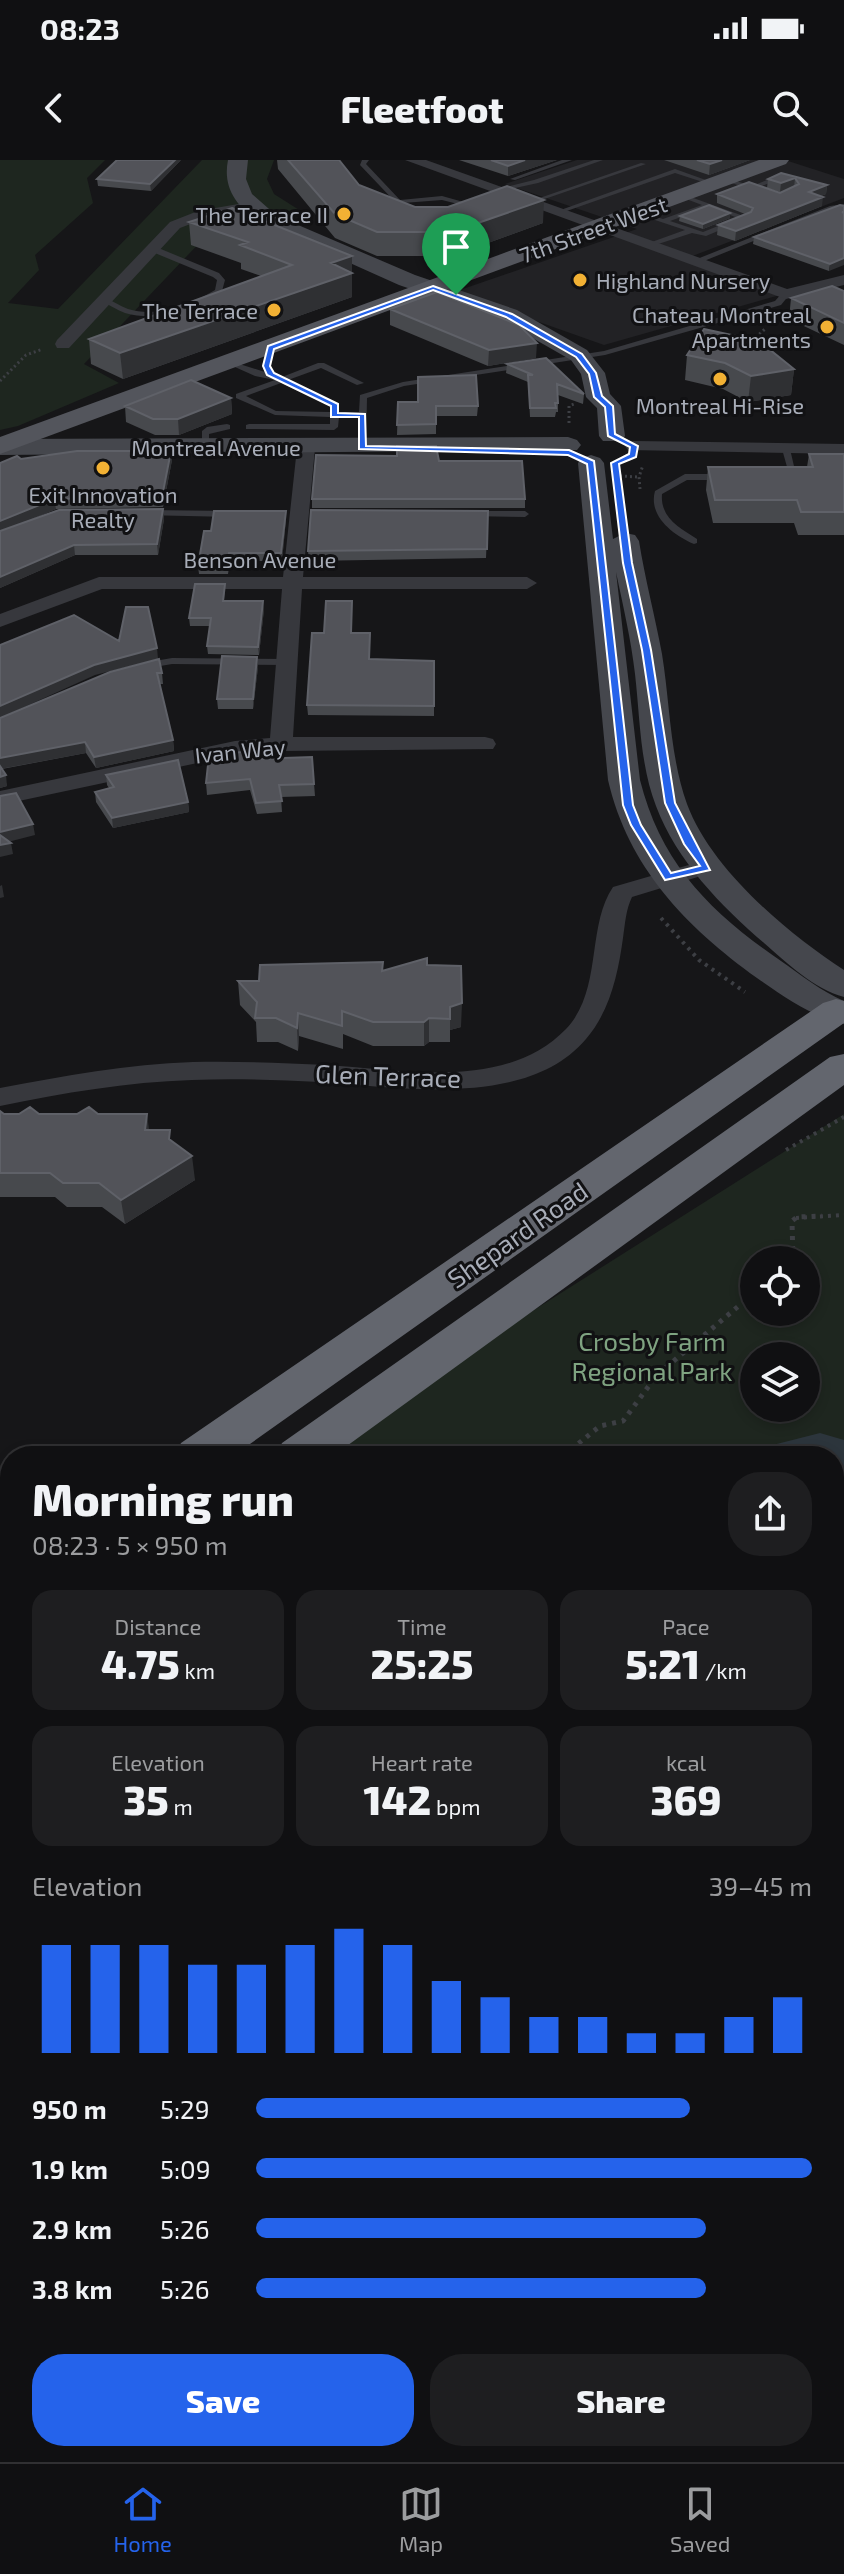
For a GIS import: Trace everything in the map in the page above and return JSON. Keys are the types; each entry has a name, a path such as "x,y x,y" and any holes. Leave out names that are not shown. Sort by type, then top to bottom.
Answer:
{"highway":[{"name":"Shepard Road","path":"212,1446 841,1003"},
{"name":"Shepard Road","path":"313,1446 844,1066"}],"main road":[{"name":"7th Street West","path":"0,446 683,196 717,190 763,172"}],"street":[{"path":"238,160 237,186 250,206 270,220 327,246 509,315 579,355 593,373 598,397 609,406 603,448 628,805 636,825 668,877 731,943 805,995 841,1003"},
{"path":"412,160 786,294 844,280"},
{"path":"63,344 175,225 203,214 250,206"},
{"name":"Montreal Avenue","path":"0,446 433,447 464,451 603,448 772,452 786,449 844,449"},
{"path":"281,744 297,514 306,448"},
{"path":"603,448 646,650 670,803 689,844 706,867 799,953 841,1003"},
{"name":"Benson Avenue","path":"0,621 99,583 527,583"},
{"name":"Ivan Way","path":"0,798 189,755 281,744 485,744"},
{"name":"Glen Terrace","path":"0,1097 69,1084 187,1071 235,1070 462,1081 520,1069 553,1053 573,1037 593,1010 602,984 616,904 622,892 706,867"}],"lane":[{"path":"366,160 362,164 396,202 416,210 435,207 453,211"},
{"path":"493,189 569,160"},
{"path":"493,189 536,182 600,160"},
{"path":"531,202 643,164 632,160"},
{"path":"559,212 675,171 717,190 727,211"},
{"path":"763,172 763,191 774,188"},
{"path":"664,221 717,190"},
{"path":"396,202 442,198 483,208"},
{"path":"696,261 832,207 844,206"},
{"path":"638,213 703,234 745,218 727,211 713,216"},
{"path":"652,245 688,228"},
{"path":"105,300 129,312 156,312 200,304 218,291 221,280 216,275 153,249"},
{"path":"362,448 363,397 371,392 403,384 605,353 778,303 786,294"},
{"path":"271,348 266,366 271,375"},
{"path":"230,363 258,374 271,375 335,405 334,427 249,427"},
{"path":"360,383 321,365 239,396 275,413 362,415"},
{"path":"205,447 205,433 210,429 227,427"},
{"path":"778,477 794,477 786,449"},
{"path":"694,541 673,528 659,513 658,493 685,477 731,477"},
{"path":"141,513 250,514"},
{"path":"464,514 525,514"},
{"path":"128,669 172,661 286,662"}],"path":[{"path":"0,381 26,355 63,344"},
{"path":"569,406 603,448 641,466 641,492"},
{"path":"793,1246 792,1221 797,1217 844,1215"},
{"path":"575,1446 600,1426 623,1421 657,1375 740,1305"}],"shaded area":[{"path":"577,160 785,160 844,179 844,198 682,260 780,295 604,345 454,292 637,229 505,184"},
{"path":"820,1433 844,1440 844,1446 769,1446"}],"green space":[{"path":"0,160 105,160 87,178 93,203 35,255 39,270 8,303 58,309 202,160 274,160 267,179 274,194 304,213 219,227 206,236 84,364 119,383 18,426 0,430"},
{"name":"Crosby Farm Regional Park","path":"844,1114 844,1446 329,1446 463,1355"}],"building":[{"path":"117,160 175,160 150,184 97,179"},
{"path":"288,160 339,160 359,185 415,207 448,207 507,186 544,200 452,232 377,232 335,214"},
{"path":"491,160 525,160 508,166"},
{"path":"697,160 722,160 710,164"},
{"path":"781,173 827,185 809,192 823,197 736,231 718,225 751,212 753,208 717,194 749,182 780,193 799,184 795,178 781,183 768,179"},
{"path":"709,205 730,213 703,224 680,216"},
{"path":"844,206 844,258 830,264 754,237"},
{"path":"232,208 352,256 331,263 352,273 120,353 89,339 292,265 240,245 248,242 189,222"},
{"path":"832,286 844,291 844,323 791,298"},
{"path":"437,292 519,325 537,343 489,350 390,309"},
{"path":"704,329 759,341 794,369 751,376 725,363 687,355"},
{"path":"546,358 584,394 557,384 556,408 530,408 528,375 533,375 507,364"},
{"path":"476,375 478,406 436,406 436,424 397,425 398,402 418,402 418,377"},
{"path":"191,380 231,398 178,419 153,419 125,406"},
{"path":"397,446 436,446 439,461 522,461 525,499 312,499 316,455 397,456"},
{"path":"77,451 171,451 162,497 54,499 0,521 0,463 17,456 21,459"},
{"path":"809,454 844,454 844,512 801,512 797,500 715,500 708,467 813,467"},
{"path":"163,509 157,544 74,545 0,577 0,531 59,510"},
{"path":"311,510 488,511 487,549 308,551"},
{"path":"214,511 286,511 281,553 229,553 228,566 198,566 204,531 211,531"},
{"path":"195,584 225,584 223,601 263,601 258,647 207,646 211,618 189,618"},
{"path":"326,601 352,601 351,633 370,633 369,659 434,661 434,706 307,705 312,633 324,633"},
{"path":"126,607 148,607 157,648 94,665 0,706 0,645 74,615 119,641"},
{"path":"222,656 257,657 253,699 217,699"},
{"path":"159,659 162,673 157,673 173,740 94,757 85,742 0,758 0,718 110,672"},
{"path":"249,751 251,759 312,757 314,784 279,785 282,801 256,803 250,779 206,783 209,756"},
{"path":"178,760 188,802 112,818 95,792 114,787 106,775"},
{"path":"16,793 33,824 0,832 0,796"},
{"path":"0,835 11,843 0,845"},
{"path":"427,958 427,965 461,966 462,1003 450,1007 450,1019 373,1022 342,1011 342,1026 298,1013 297,1028 276,1018 255,1018 257,1002 238,981 259,981 260,965 383,962 382,971"},
{"path":"30,1107 39,1114 77,1114 89,1107 98,1114 147,1114 145,1130 170,1130 169,1139 192,1156 121,1200 99,1183 63,1183 50,1173 0,1173 0,1111 19,1114"}],"place":[{"name":"The Terrace II","path":"344,214"},
{"name":"Highland Nursery","path":"580,280"},
{"name":"The Terrace","path":"274,310"},
{"name":"Chateau Montreal Apartments","path":"827,327"},
{"name":"Montreal Hi-Rise","path":"720,379"},
{"name":"Exit Innovation Realty","path":"103,468"}],"route":[{"path":"433,288 456,295 509,315 579,355 593,373 598,397 609,406 612,436 634,446 633,455 615,463 628,563 646,650 665,781 678,822 706,867 668,877 650,851 628,805 591,463 569,453 464,451 433,447 362,448 362,415 334,415 335,405 271,375 266,366 271,348 433,288"}]}
